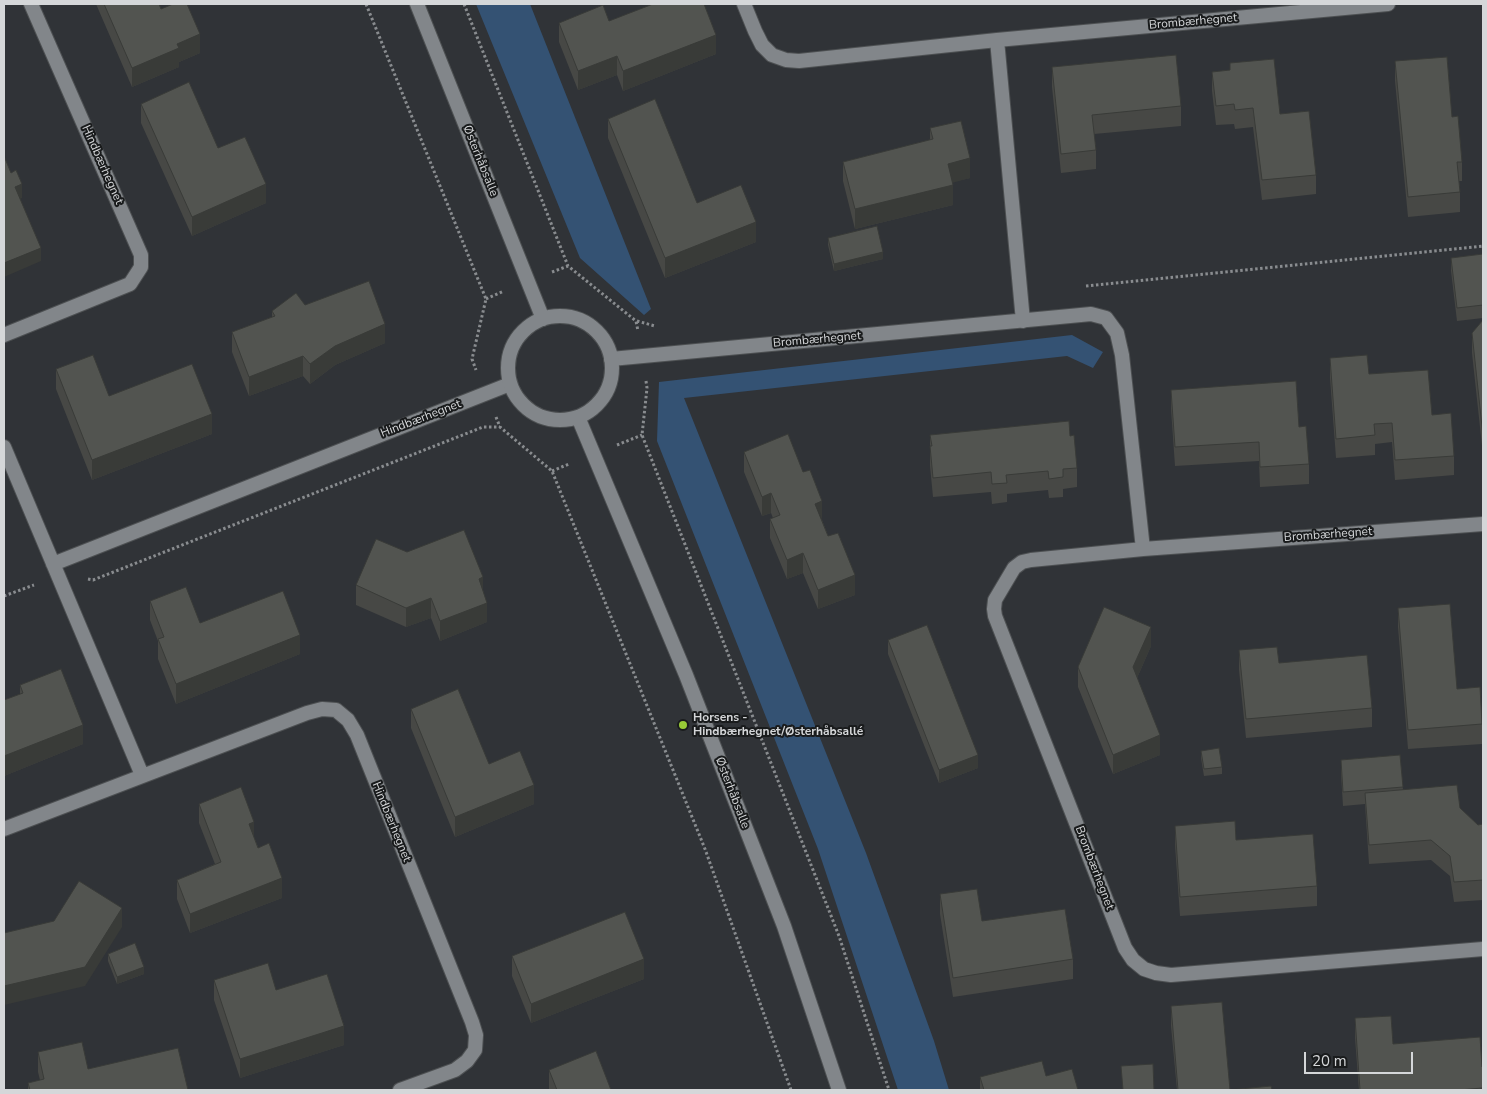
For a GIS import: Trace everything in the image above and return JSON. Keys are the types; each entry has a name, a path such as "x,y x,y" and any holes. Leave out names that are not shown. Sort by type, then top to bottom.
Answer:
{"street":[{"name":"Hindbærhegnet","path":"4,335 130,284 141,266 141,255 31,4"},
{"name":"Østerhåbsalle","path":"417,4 543,319"},
{"name":"Brombærhegnet","path":"744,4 762,45 772,55 786,60 799,61 997,40 1388,4"},
{"path":"997,40 1023,321"},
{"name":"Brombærhegnet","path":"611,359 1091,314 1106,318 1117,334 1122,354 1143,549"},
{"path":"561,316 579,319 594,329 605,342 611,359 612,374 601,400 591,410 578,417 562,420 545,418 530,410 518,399 510,384 508,368 510,352 517,338 529,326 543,319 561,316"},
{"name":"Hindbærhegnet","path":"55,570 510,384"},
{"name":"Østerhåbsalle","path":"578,417 686,675 780,917 839,1090"},
{"path":"4,446 142,775"},
{"name":"Brombærhegnet","path":"1483,524 1143,549 1022,562 1014,568 995,600 994,609 995,616 1125,948 1133,960 1144,968 1156,973 1171,975 1483,949"},
{"name":"Hindbærhegnet","path":"4,829 306,712 322,709 336,710 348,720 356,735 476,1035 475,1050 467,1061 455,1070 400,1090"}],"path":[{"path":"366,4 486,299 472,359 485,394 500,427 552,471 705,848 790,1090"},
{"path":"464,4 568,266 636,321 651,326 661,326"},
{"path":"1079,286 1483,246"},
{"path":"636,321 647,388 642,435 839,936 889,1090"},
{"path":"4,596 55,570 93,580 483,427 500,427"}],"shaded area":[{"path":"476,4 530,4 651,309 644,315 580,258"},
{"path":"1072,335 1103,352 1093,368 1067,356 684,398 866,853 934,1041 949,1090 898,1090 818,849 657,441 659,382"}],"building":[{"path":"104,4 159,4 161,9 173,4 187,4 200,34 177,44 179,48 132,68"},
{"path":"653,4 704,4 716,35 623,71 617,56 578,71 559,23 603,5 609,21"},
{"path":"1176,55 1181,106 1092,115 1096,150 1061,154 1052,67"},
{"path":"1447,57 1452,117 1458,116 1462,162 1457,162 1460,192 1408,197 1395,61"},
{"path":"1274,59 1280,114 1309,111 1316,175 1262,180 1253,108 1235,110 1234,104 1216,106 1212,72 1230,70 1230,63"},
{"path":"189,82 218,148 245,137 266,184 192,217 141,104"},
{"path":"655,99 697,203 741,185 756,222 665,258 608,119"},
{"path":"961,121 970,158 948,164 953,185 855,209 843,162 933,139 930,128"},
{"path":"4,156 11,173 16,170 22,184 15,187 41,248 4,263"},
{"path":"877,226 883,252 834,264 828,238"},
{"path":"1483,254 1483,305 1457,308 1451,258"},
{"path":"369,281 385,324 335,346 310,364 303,356 249,377 232,332 275,316 272,311 296,293 305,305"},
{"path":"1483,320 1483,436 1472,333"},
{"path":"93,355 109,396 192,364 212,414 92,460 56,369"},
{"path":"1367,355 1369,374 1428,370 1432,415 1451,413 1454,456 1395,460 1392,423 1374,424 1375,435 1336,439 1330,358"},
{"path":"1296,381 1299,427 1306,426 1309,464 1260,467 1259,442 1175,447 1171,390"},
{"path":"1069,421 1070,436 1074,435 1077,468 1063,469 1063,477 1049,479 1048,471 1006,475 1007,483 992,484 991,472 933,478 930,435"},
{"path":"788,434 803,472 810,470 822,501 815,504 828,536 838,533 855,575 818,590 803,553 787,560 770,519 780,515 771,493 762,497 744,452"},
{"path":"464,530 483,577 479,579 487,603 440,621 431,598 406,608 356,585 376,539 407,552"},
{"path":"186,587 200,623 283,591 300,635 176,684 158,639 164,637 150,601"},
{"path":"1450,604 1457,689 1480,687 1482,724 1408,730 1398,608"},
{"path":"1104,607 1151,627 1133,667 1160,735 1113,755 1078,667"},
{"path":"927,625 978,755 939,770 888,640"},
{"path":"1277,647 1279,663 1367,655 1372,708 1246,719 1239,650"},
{"path":"61,669 83,725 4,756 4,700 23,693 20,685"},
{"path":"458,689 489,764 520,751 534,785 455,817 411,709"},
{"path":"1219,748 1222,767 1204,769 1201,751"},
{"path":"1400,755 1403,787 1343,792 1341,760"},
{"path":"1457,785 1460,808 1478,825 1483,824 1483,880 1454,882 1450,856 1431,840 1369,845 1365,793"},
{"path":"241,787 254,822 249,824 258,848 269,843 282,878 190,914 177,880 221,862 199,804"},
{"path":"1235,821 1236,840 1313,834 1317,886 1180,897 1175,826"},
{"path":"79,881 122,908 85,967 4,986 4,933 54,921"},
{"path":"977,889 982,921 1065,909 1073,959 953,978 940,894"},
{"path":"625,912 644,959 531,1004 512,956"},
{"path":"135,943 144,967 117,977 108,954"},
{"path":"268,963 276,990 327,974 344,1026 240,1059 214,980"},
{"path":"1222,1002 1230,1090 1178,1090 1171,1006"},
{"path":"1391,1016 1393,1044 1480,1037 1483,1090 1482,1088 1459,1090 1360,1090 1355,1018"},
{"path":"82,1042 88,1069 178,1048 188,1090 30,1090 28,1083 44,1079 38,1052"},
{"path":"596,1051 611,1090 557,1090 549,1070"},
{"path":"1042,1061 1046,1076 1072,1069 1078,1090 984,1090 980,1077"},
{"path":"1153,1064 1154,1090 1123,1090 1121,1066"},
{"path":"1271,1086 1272,1090 1230,1090"}],"place":[{"name":"Horsens - Hindbærhegnet/Østerhåbsallé","path":"683,725"}]}
